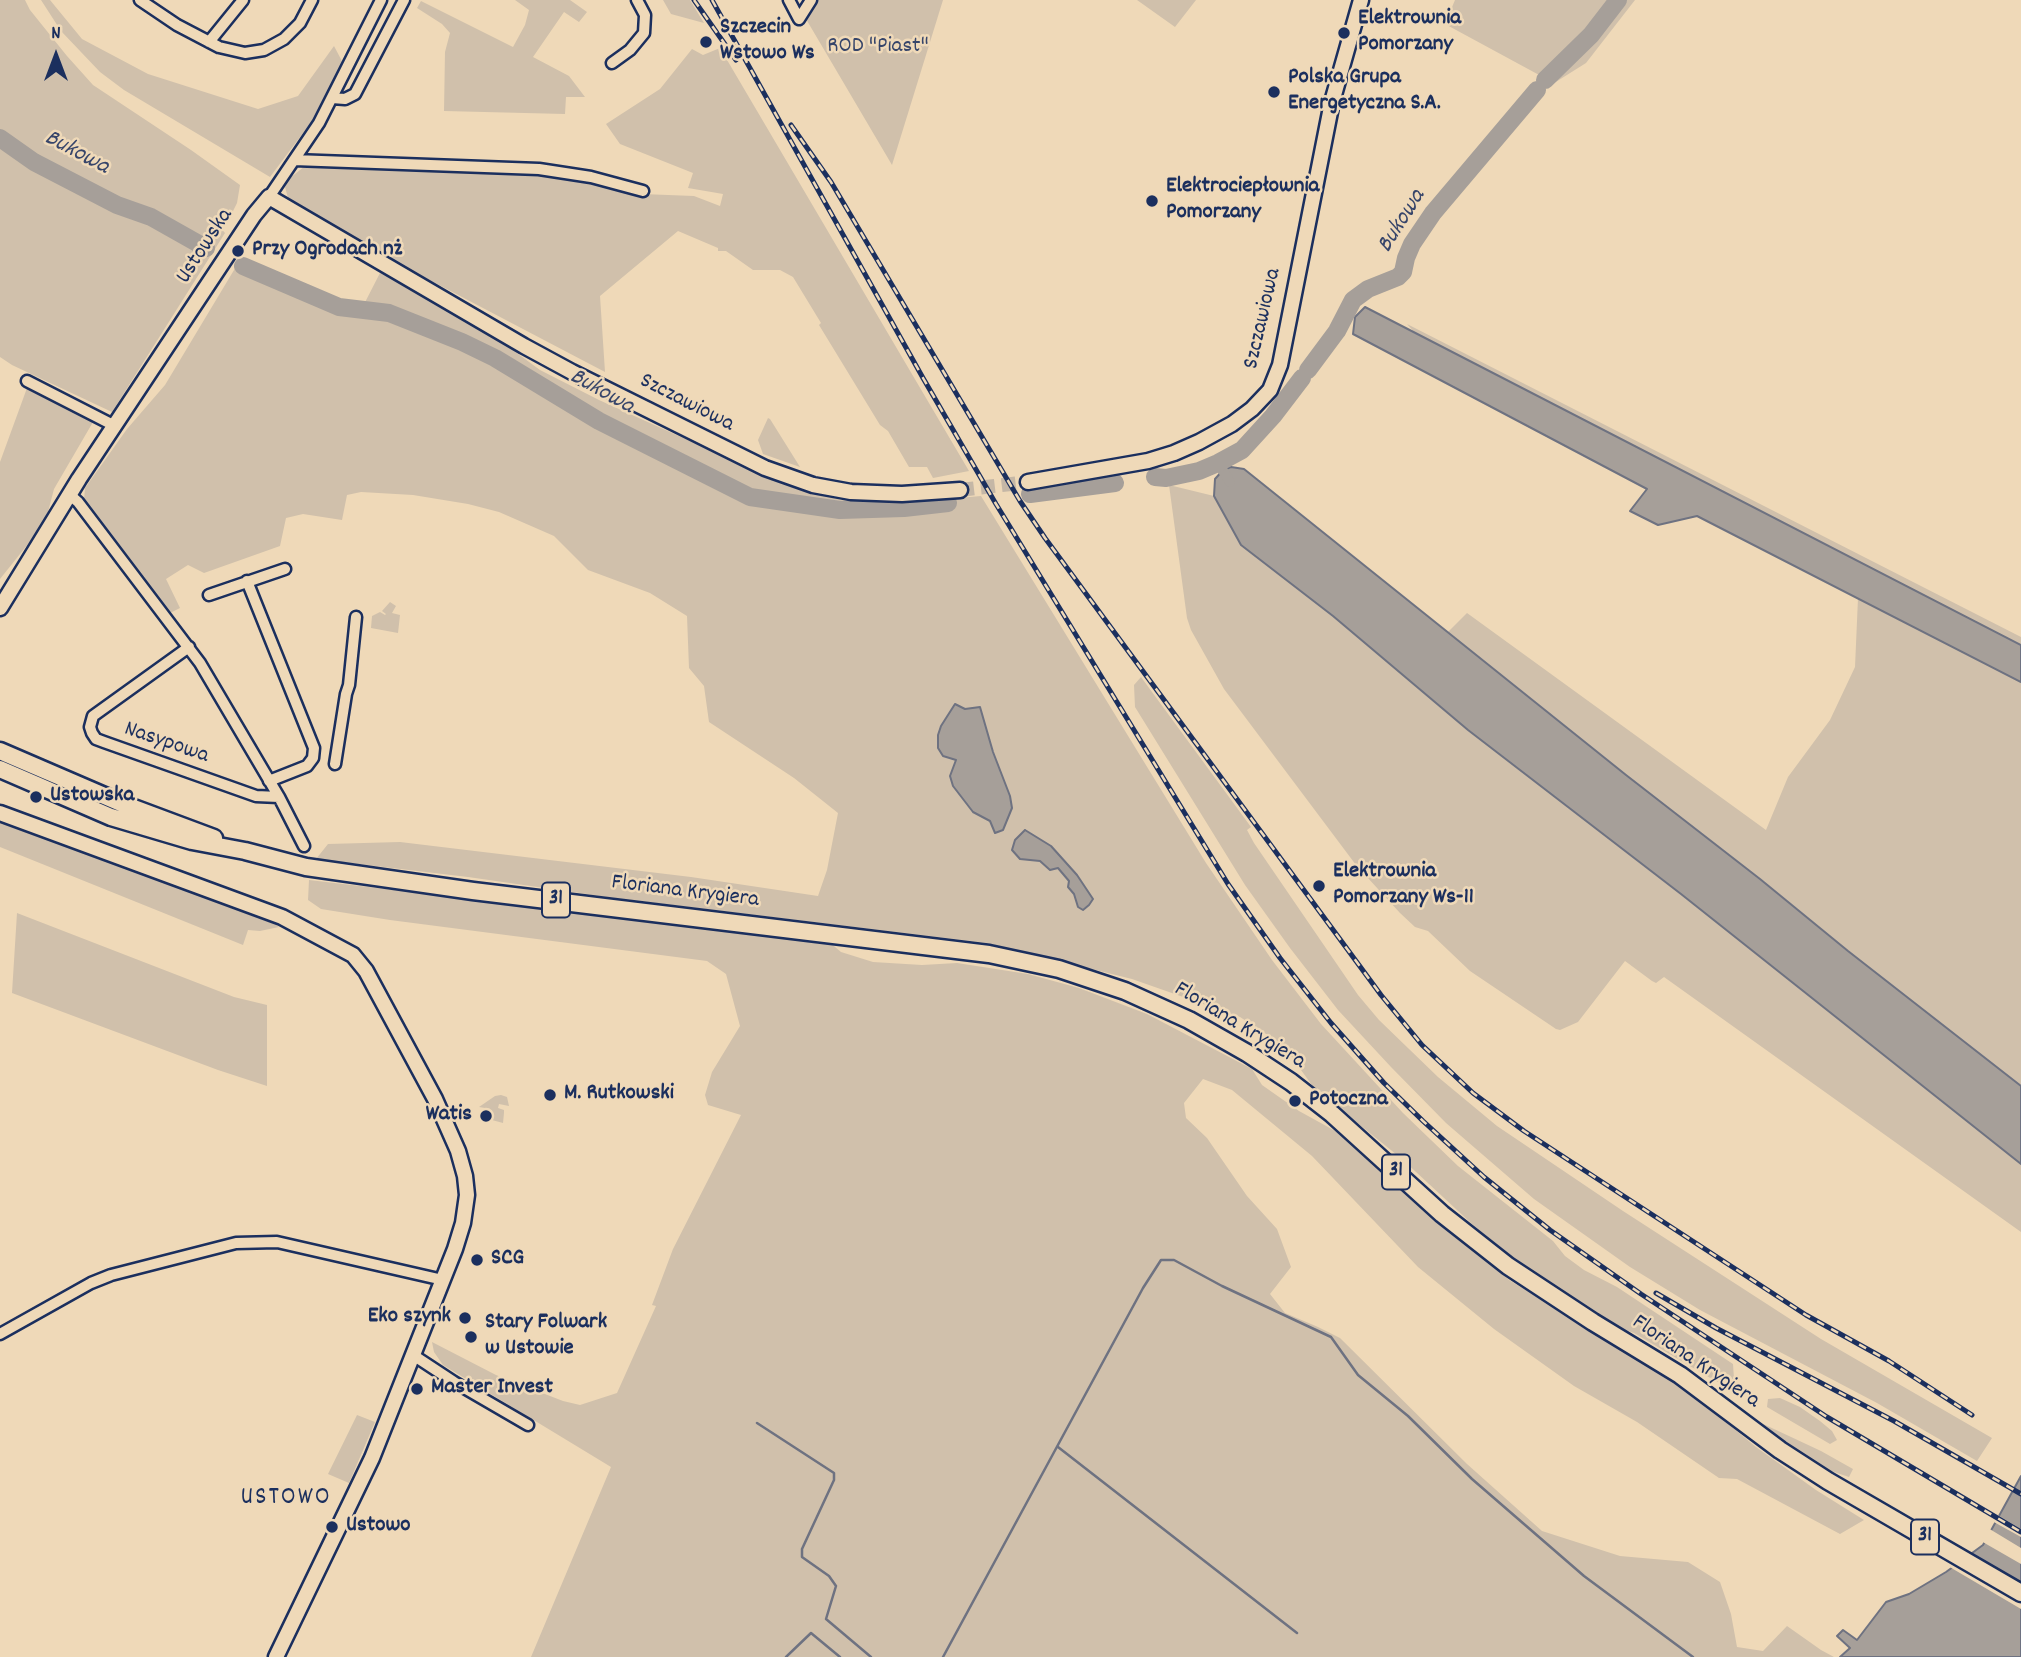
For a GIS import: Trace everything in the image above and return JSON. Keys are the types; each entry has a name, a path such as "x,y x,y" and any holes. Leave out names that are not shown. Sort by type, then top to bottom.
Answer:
{"main road":[{"name":"Floriana Krygiera","path":"0,751 123,804 245,851"},
{"name":"Floriana Krygiera","path":"0,769 111,817 192,841 306,867 473,891 1013,958 1080,975 1125,991 1168,1010 1242,1050 1291,1082 1332,1114 1443,1214 1508,1266 1592,1322 1680,1375 1780,1450 1828,1481 2021,1594"}],"street":[{"path":"140,0 209,42 238,53 257,52 272,47 289,35 300,23 312,0"},
{"path":"209,42 243,0"},
{"name":"Ustowska","path":"0,608 69,494 254,215 319,123 381,0"},
{"path":"332,97 345,99 355,94 404,0"},
{"path":"612,63 630,50 644,33 645,15 637,0"},
{"path":"789,0 799,19 811,0"},
{"name":"Szczawiowa","path":"1028,482 1148,461 1174,453 1232,424 1252,409 1270,390 1280,365 1332,102 1361,0"},
{"path":"294,160 539,169 591,177 643,191"},
{"name":"Szczawiowa","path":"269,197 572,372 765,468 813,485 851,492 902,494 960,490"},
{"path":"27,381 115,426"},
{"name":"Nasypowa","path":"69,494 78,502 189,647 279,797 304,846"},
{"name":"Ustowska","path":"0,590 43,536"},
{"path":"209,595 285,569"},
{"path":"247,582 314,748 313,758 307,766 269,781"},
{"path":"335,764 349,685 356,617"},
{"name":"Nasypowa","path":"189,647 93,716 92,733 104,742 256,796 279,797"},
{"path":"0,813 288,920 345,950 362,966 451,1132 465,1176 467,1200 461,1231 373,1458 276,1657"},
{"path":"0,1334 101,1279 236,1243 277,1242 443,1280"},
{"path":"413,1354 454,1382 528,1425"}],"green space":[{"path":"0,0 25,0 30,10 93,85 240,185 232,213 223,208 216,223 225,233 112,412 0,357"},
{"path":"41,0 50,0 82,39 148,74 258,109 298,96 334,46 343,63 318,113 270,177 124,90 100,72 61,31"},
{"path":"515,0 570,0 587,12 579,22 564,12 533,57 569,76 585,97 566,97 565,114 444,111 445,52 450,33 442,24 417,8 421,1 513,47 525,25 529,10"},
{"path":"663,0 690,0 704,23 671,14"},
{"name":"ROD \"Piast\"","path":"815,0 943,0 892,165 806,19"},
{"path":"1137,0 1196,0 1175,27"},
{"path":"1455,0 1635,0 1586,63 1551,85 1541,76 1445,24"},
{"path":"720,48 969,471 933,478 927,467 909,467 888,431 880,425 793,277 780,270 753,270 726,251 718,251 718,248 678,231 600,296 605,372 420,275 288,198 285,187 290,178 305,166 553,176 642,194 694,196 720,206 723,194 688,188 693,173 620,144 606,124 660,89 692,49 703,55"},
{"path":"237,265 338,310 359,314 380,273 510,348 540,370 599,400 794,488 841,500 902,503 981,496 1206,863 1272,960 1321,1024 1403,1113 1458,1166 1553,1241 1565,1256 1584,1270 1617,1287 1733,1364 1734,1379 1717,1382 1634,1333 1617,1327 1577,1304 1503,1250 1402,1159 1314,1088 1283,1045 1240,1017 1132,979 987,943 316,859 328,844 400,842 691,877 818,896 827,870 838,813 794,778 709,722 704,686 689,668 687,616 650,593 588,570 554,536 499,512 413,495 361,492 347,495 342,520 303,514 286,518 280,546 204,573 188,565 166,579 180,608 170,613 84,500 85,488 127,429 165,385","holes":["980,707 993,752 990,821 973,812 950,776 956,759 965,709"]},
{"path":"1407,324 2021,637 2021,645 1415,333"},
{"path":"27,388 93,422 54,489 48,512 36,534 0,579 0,462"},
{"path":"768,418 800,467 763,454 758,440"},
{"path":"1169,485 1214,496 1241,545 1333,616 1468,730 1681,894 2021,1164 2021,1232 1664,977 1656,983 1625,961 1578,1022 1560,1030 1470,971 1428,931 1415,927 1356,865 1224,689 1191,630 1187,618"},
{"path":"1858,598 2021,682 2021,1086 1447,633 1467,613 1766,830 1788,777 1830,720 1855,667"},
{"path":"390,602 396,606 392,613 400,615 398,633 371,628 372,616 380,612 385,615 382,611"},
{"path":"1141,677 1251,827 1247,830 1254,843 1358,995 1379,1020 1438,1077 1497,1126 1623,1211 1821,1339 1992,1438 1977,1461 1877,1403 1700,1310 1630,1267 1534,1199 1446,1123 1338,1010 1245,885 1135,707 1134,685"},
{"path":"0,821 279,927 260,931 248,930 243,945 0,847"},
{"path":"309,880 828,941 841,952 873,962 922,965 957,963 1028,974 1079,988 1147,1014 1252,1069 1262,1085 1299,1111 1339,1133 1417,1204 1509,1280 1680,1384 1756,1447 1864,1520 1840,1534 1737,1479 1719,1478 1637,1422 1574,1386 1494,1329 1418,1267 1312,1156 1232,1090 1203,1079 1184,1103 1186,1118 1207,1138 1247,1196 1277,1229 1291,1267 1270,1294 1285,1313 1340,1338 1467,1464 1542,1531 1620,1556 1688,1562 1720,1582 1731,1614 1737,1647 1763,1651 1787,1626 1834,1657 531,1657 611,1467 443,1365 434,1352 432,1342 496,1375 563,1401 580,1405 617,1393 656,1306 652,1305 673,1249 741,1115 708,1105 705,1095 712,1072 740,1026 726,974 707,961 321,909 308,900"},
{"path":"17,913 234,997 267,1005 267,1086 12,993"},
{"path":"501,1095 507,1097 509,1106 499,1104 498,1108 504,1110 503,1123 492,1120 494,1114 479,1107"},
{"path":"1780,1398 1800,1407 1820,1421 1832,1431 1837,1440 1830,1444 1767,1407 1768,1399"},
{"path":"357,1415 375,1422 349,1483 328,1474"},
{"path":"1759,1422 1853,1469 1849,1477 1828,1470 1786,1445 1767,1432"}],"shaded area":[{"path":"1365,307 2021,645 2021,682 1697,516 1658,525 1630,511 1647,489 1353,334 1355,317"},
{"path":"1231,467 1244,469 2021,1086 2021,1164 1681,894 1468,730 1333,616 1241,545 1214,496 1215,479 1223,470"},
{"path":"955,704 965,709 980,707 1010,796 1012,808 1003,830 995,833 990,821 973,812 953,786 950,776 956,760 943,756 938,748 941,726"},
{"path":"1025,830 1051,846 1077,875 1093,899 1083,910 1078,907 1074,894 1068,887 1069,881 1058,868 1050,870 1040,861 1020,859 1012,850 1015,840"},
{"path":"2021,1476 2021,1657 1840,1657 1850,1648 1837,1636 1843,1630 1857,1640 1886,1602 1909,1594 1983,1545"}],"pier":[{"path":"1996,1514 2021,1529 2021,1537 1992,1521"},
{"path":"1988,1528 2021,1548 2021,1564 1981,1541"},
{"path":"1966,1552 2021,1584 2021,1609 1948,1566"}],"waterway":[{"name":"Bukowa","path":"1545,80 1591,35 1618,0"},
{"name":"Bukowa","path":"1308,370 1337,331 1353,300 1368,289 1398,277 1403,272 1412,244 1433,213 1537,90"},
{"name":"Bukowa","path":"0,138 34,162 117,205 151,217 206,248"},
{"name":"Bukowa","path":"243,266 339,307 389,313 462,342 495,358 599,421 750,497 840,510 904,508 948,503"},
{"name":"Bukowa","path":"1155,477 1166,478 1199,471 1242,450 1302,378"},
{"path":"1218,463 1230,482"},
{"name":"Bukowa","path":"1030,494 1115,483"},
{"path":"943,1657 1143,1288 1161,1260 1174,1260 1222,1286 1331,1337 1358,1375 1408,1416 1472,1479 1584,1576 1693,1657"},
{"path":"757,1423 834,1473 834,1480 802,1549 802,1557 829,1576 836,1586 826,1619 871,1657"},
{"path":"1058,1447 1297,1633"},
{"path":"786,1657 811,1633 840,1657"}],"tunnel":[{"path":"960,490 1028,482"}],"railway":[{"path":"694,0 736,60"},
{"path":"712,0 996,504 1228,884 1280,958 1331,1023 1384,1083 1423,1121 1484,1177 1550,1230 1641,1294 1827,1417 2021,1532"},
{"path":"791,125 831,182 1020,501 1045,538 1381,995 1422,1045 1473,1093 1524,1131 1806,1315 1889,1361 1972,1415"},
{"path":"1656,1293 1716,1328 1894,1421 2021,1494"}],"place":[{"name":"Elektrownia Pomorzany","path":"1344,33"},
{"name":"Szczecin Wstowo Ws","path":"706,42"},
{"name":"Polska Grupa Energetyczna S.A.","path":"1274,92"},
{"name":"Elektrociepłownia Pomorzany","path":"1152,201"},
{"name":"Przy Ogrodach nż","path":"238,251"},
{"name":"Ustowska","path":"36,797"},
{"name":"Elektrownia Pomorzany Ws-11","path":"1319,886"},
{"name":"M. Rutkowski","path":"550,1095"},
{"name":"Potoczna","path":"1295,1101"},
{"name":"Watis","path":"486,1116"},
{"name":"SCG","path":"477,1260"},
{"name":"Eko szynk","path":"465,1318"},
{"name":"Stary Folwark w Ustowie","path":"471,1337"},
{"name":"Master Invest","path":"417,1389"},
{"name":"Ustowo","path":"332,1527"}],"district":[{"name":"USTOWO","path":"286,1499"}]}
